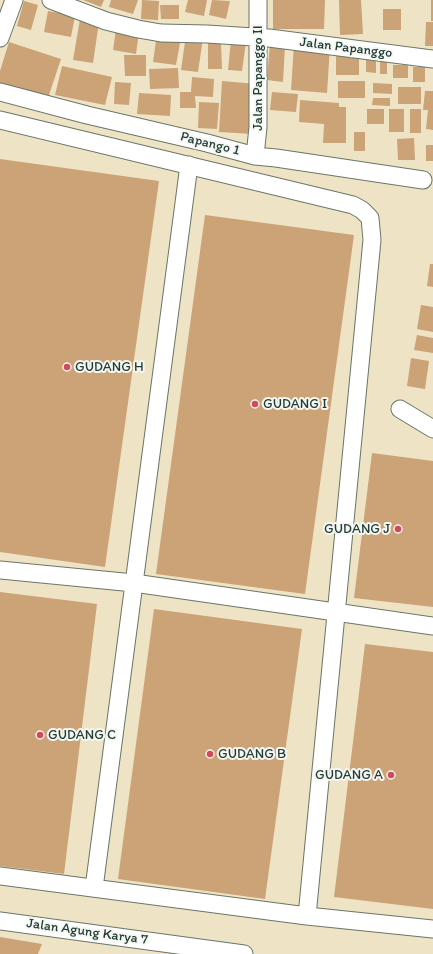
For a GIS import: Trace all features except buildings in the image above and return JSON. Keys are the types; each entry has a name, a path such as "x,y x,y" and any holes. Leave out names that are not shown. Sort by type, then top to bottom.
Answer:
{"street":[{"path":"0,38 14,0"},
{"name":"Jalan Papanggo","path":"51,0 106,21 138,29 162,32 277,39 433,59"},
{"name":"Jalan Papanggo II","path":"255,156 258,127 258,0"},
{"name":"Papango 1","path":"0,92 255,156 423,180"},
{"path":"0,120 353,205 362,210 370,218 372,240 307,916"},
{"path":"94,888 189,165"},
{"path":"400,409 433,429"},
{"path":"0,570 134,583 433,626"},
{"path":"0,876 307,916 433,929"},
{"name":"Jalan Agung Karya 7","path":"0,920 244,954"}],"place":[{"name":"GUDANG H","path":"67,367"},
{"name":"GUDANG I","path":"255,404"},
{"name":"GUDANG J","path":"398,529"},
{"name":"GUDANG C","path":"40,735"},
{"name":"GUDANG B","path":"210,754"},
{"name":"GUDANG A","path":"391,775"}]}
